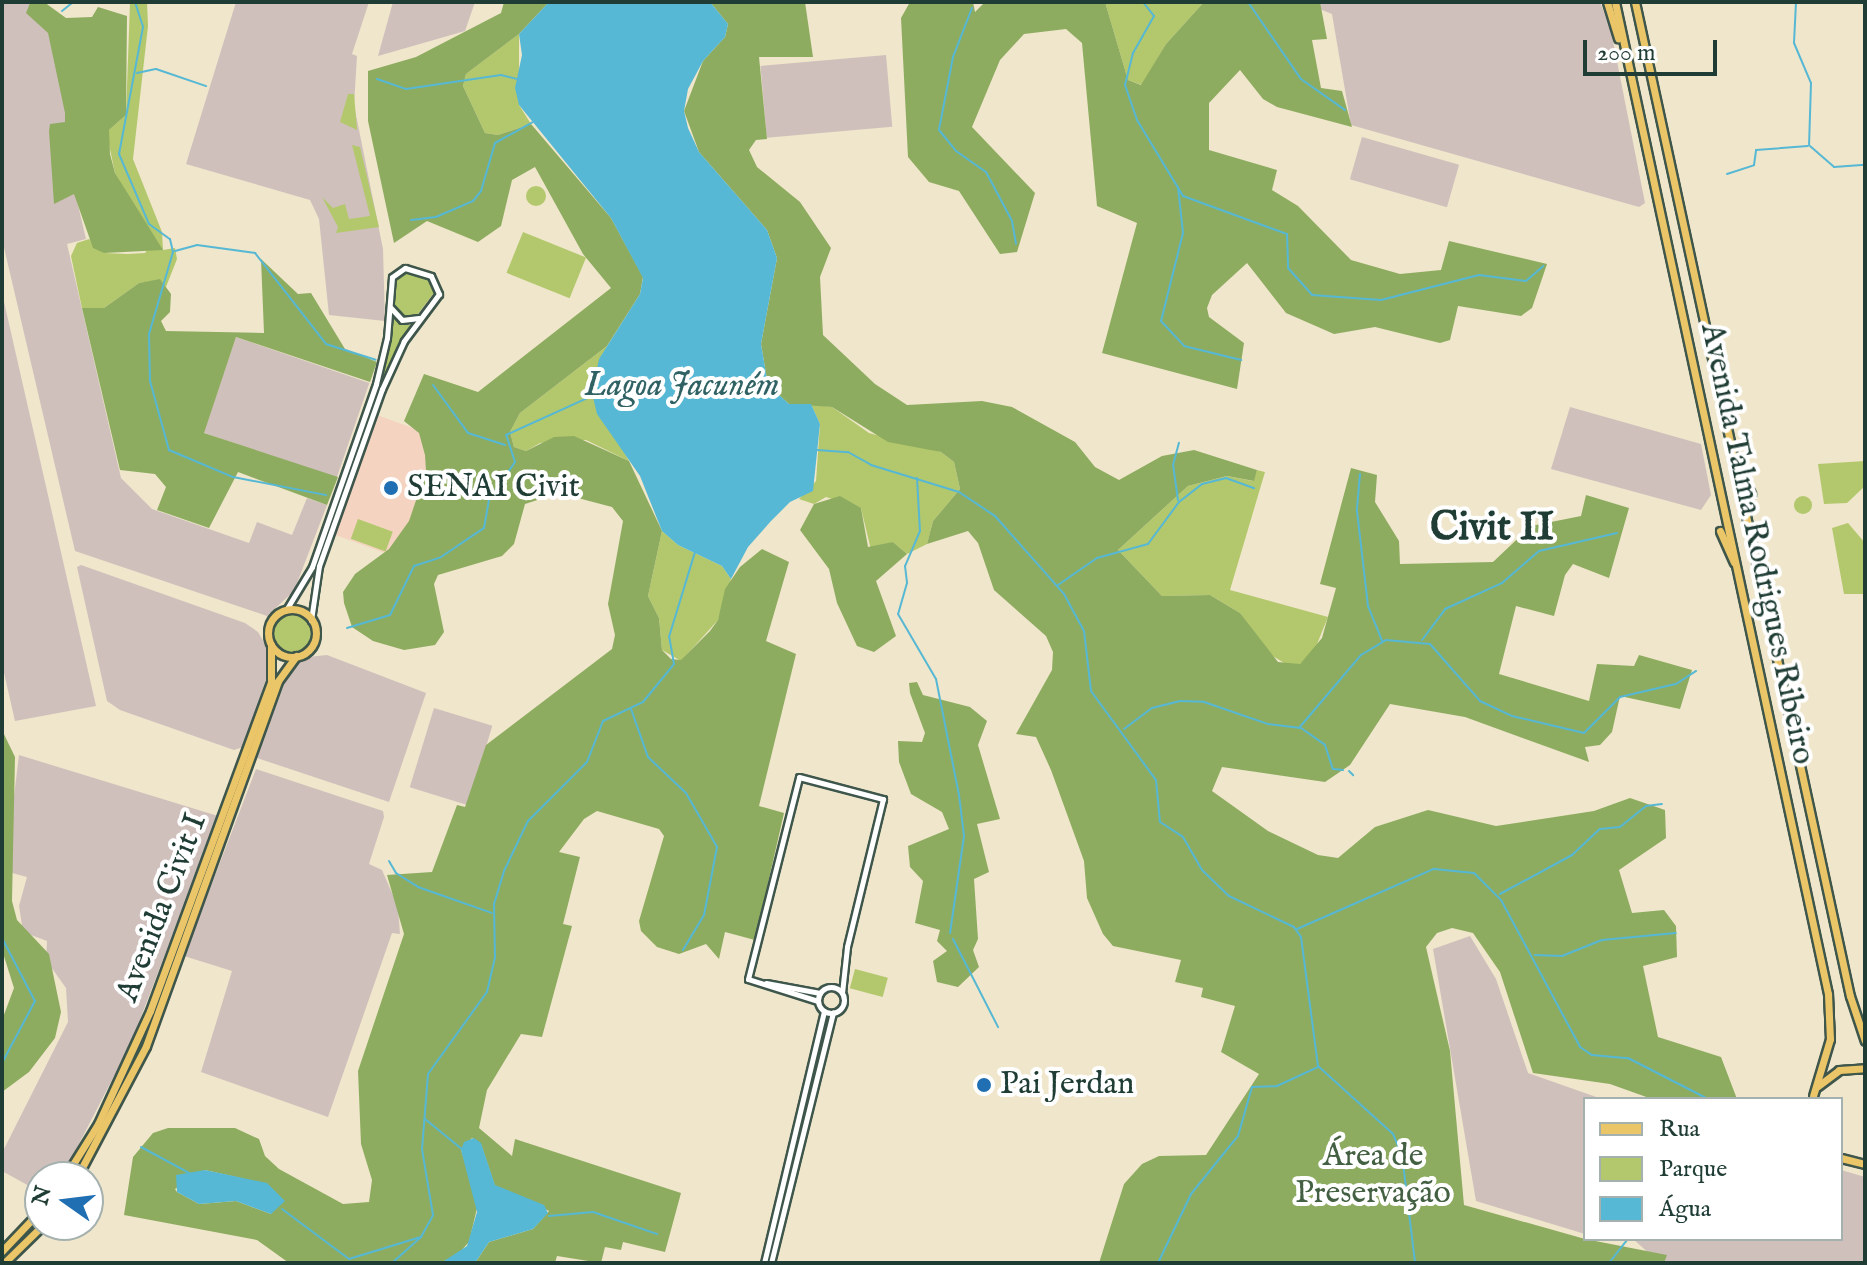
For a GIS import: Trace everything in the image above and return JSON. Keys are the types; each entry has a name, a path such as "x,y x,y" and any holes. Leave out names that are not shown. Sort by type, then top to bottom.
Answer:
{"main road":[{"path":"1607,2 1631,79"},
{"name":"Avenida Talma Rodrigues Ribeiro","path":"1615,2 1830,1004 1830,1039 1812,1097"},
{"name":"Avenida Talma Rodrigues Ribeiro","path":"1635,2 1850,996 1865,1041"},
{"path":"1735,466 1751,494"},
{"path":"1720,531 1738,569"},
{"path":"286,610 302,611 311,620 313,642 296,656 282,654 271,645 270,623 286,610"},
{"name":"Avenida Civit I","path":"75,1161 105,1110 150,1011 271,682 271,645"},
{"name":"Avenida Civit I","path":"85,1161 146,1046 278,681 296,656"},
{"path":"1813,1097 1834,1072 1865,1068"},
{"path":"2,1251 24,1228"},
{"path":"4,1263 27,1241"}],"street":[{"path":"286,610 312,567 376,384 391,307 392,277 407,268 431,276 439,286 439,294 420,317 378,399 319,566 311,620"},
{"path":"391,307 402,320 420,317"},
{"path":"772,1261 833,1013 843,1006 842,972 883,799 799,777 748,979 820,993 833,987 842,972"},
{"path":"761,982 818,1001 824,1011 764,1263"},
{"path":"833,987 842,993"},
{"path":"818,1001 820,993"},
{"path":"824,1011 833,1013"},
{"path":"767,1250 772,1261"}],"shaded area":[{"path":"2,2 44,2 74,126 60,129 86,239 67,244 121,478 152,509 249,543 257,522 292,535 307,498 327,505 294,591 267,616 75,551 2,239"},
{"path":"236,2 369,2 352,54 357,56 354,105 383,249 385,321 329,315 319,219 310,200 186,164"},
{"path":"393,2 475,2 465,31 378,56"},
{"path":"1318,2 1600,2 1611,31 1645,203 1639,207 1351,125 1332,14 1317,8"},
{"path":"886,55 892,127 767,138 760,66"},
{"path":"1362,137 1459,165 1447,207 1350,179"},
{"path":"2,293 96,706 15,721 2,664"},
{"path":"236,337 369,383 336,478 203,432"},
{"path":"1570,407 1701,444 1711,495 1701,510 1551,469"},
{"name":"SENAI Civit","path":"377,415 448,441 405,560 334,534"},
{"path":"81,565 245,623 258,632 269,651 269,670 243,747 234,750 120,710 107,701 77,567"},
{"path":"327,655 426,693 389,802 257,758 290,668 308,657"},
{"path":"434,708 492,726 468,805 410,787"},
{"path":"19,755 218,816 131,1043 70,1161 24,1161 24,1183 2,1171 2,1153 68,1022 66,988 46,960 47,941 23,932 19,906 27,877 5,871"},
{"path":"256,769 383,811 384,817 369,864 382,870 398,907 400,934 392,933 328,1117 201,1072 232,971 184,956"},
{"path":"1470,936 1496,979 1528,1073 1596,1097 1583,1097 1583,1233 1476,1201 1433,949"},
{"path":"1843,1171 1865,1177 1865,1263 1660,1263 1635,1241 1843,1241"}],"green space":[{"path":"44,2 66,18 92,17 98,7 127,16 126,115 109,130 110,154 115,173 163,250 104,253 93,248 74,194 54,204 49,131 50,124 65,122 65,113 48,33 26,13 30,3"},
{"path":"130,2 147,2 148,26 133,159 162,232 163,250 175,248 177,259 166,287 160,280 139,283 104,308 82,308 71,256 77,243 89,239 104,253 128,254 145,253 153,241 115,173 108,140 109,130 126,115"},
{"path":"504,2 549,2 519,34 466,74 463,86 485,133 498,135 531,124 611,218 643,277 640,294 607,346 520,413 510,432 514,447 526,451 554,437 574,436 629,461 662,531 648,596 659,618 662,650 671,659 681,660 710,631 718,620 725,589 740,567 762,549 789,562 766,641 796,654 759,806 784,813 755,940 725,932 719,959 706,944 679,954 657,947 641,931 639,921 664,836 659,829 597,811 584,819 559,852 580,857 563,924 572,926 542,1037 521,1034 487,1090 479,1128 512,1156 515,1139 681,1193 665,1252 623,1242 621,1250 605,1247 601,1263 557,1256 555,1263 475,1263 489,1242 533,1229 549,1211 495,1186 481,1144 472,1138 461,1150 478,1204 469,1242 459,1253 441,1263 289,1263 257,1240 124,1215 133,1157 153,1133 168,1128 235,1128 259,1139 265,1156 279,1169 343,1204 369,1202 372,1180 361,1144 358,1071 404,934 387,875 432,872 457,805 465,807 486,745 612,649 615,635 608,604 623,521 612,507 559,493 525,504 514,544 502,556 438,575 434,584 444,632 435,645 404,650 373,641 352,627 344,603 343,592 355,574 389,549 409,521 426,471 419,433 404,421 424,374 478,392 611,288 583,254 535,167 512,180 501,226 478,242 427,221 394,243 368,121 368,71 416,57 501,13","holes":["205,1170 267,1184 271,1214 236,1201 199,1204 175,1189"]},
{"name":"Área de Preservação","path":"710,2 805,2 813,57 759,57 767,139 756,140 749,150 757,167 800,202 831,248 820,277 823,335 875,384 907,405 982,401 1012,407 1075,442 1095,467 1119,480 1162,456 1194,450 1257,470 1254,481 1227,476 1188,486 1118,550 1162,596 1210,595 1240,613 1278,662 1300,664 1322,638 1336,588 1320,584 1351,468 1377,475 1375,502 1399,541 1400,564 1493,562 1531,526 1581,516 1586,495 1629,508 1609,578 1573,564 1565,575 1554,616 1516,606 1499,674 1589,701 1597,664 1634,666 1639,655 1692,670 1680,709 1620,696 1612,732 1600,745 1585,747 1589,762 1465,717 1390,704 1350,765 1325,782 1222,767 1212,791 1268,831 1318,855 1338,858 1375,827 1428,810 1496,826 1594,811 1630,798 1665,810 1666,838 1619,870 1632,913 1664,910 1676,926 1677,957 1643,966 1658,1037 1721,1057 1736,1097 1646,1097 1610,1084 1533,1073 1500,972 1473,933 1452,928 1437,933 1426,947 1450,1051 1464,1205 1583,1238 1583,1241 1667,1255 1664,1263 1099,1263 1124,1184 1142,1164 1159,1156 1206,1155 1259,1074 1221,1052 1235,1006 1201,997 1203,988 1175,982 1181,960 1113,946 1103,934 1087,898 1084,861 1051,770 1036,737 1016,734 1052,670 1053,652 1046,636 994,590 978,543 968,531 927,544 933,521 960,489 954,462 941,452 888,442 832,407 789,404 768,385 761,344 777,258 767,230 699,152 684,111 703,61 725,37 728,24"},
{"path":"910,2 973,2 975,12 985,2 1105,2 1128,80 1141,85 1166,44 1204,2 1320,2 1327,39 1312,40 1321,88 1342,91 1352,127 1277,107 1263,99 1240,70 1209,103 1209,150 1277,170 1272,190 1298,206 1351,260 1400,274 1441,270 1449,241 1547,264 1532,308 1521,316 1458,306 1450,340 1440,343 1375,327 1334,334 1286,313 1247,263 1212,295 1207,308 1209,317 1244,343 1237,389 1102,353 1137,223 1097,206 1082,43 1066,29 1024,34 1000,60 972,127 1035,193 1017,252 1000,254 959,191 929,182 908,157 901,18"},
{"path":"1105,2 1204,2 1166,44 1142,85 1128,80"},
{"path":"519,34 519,105 531,124 498,135 485,133 463,86 466,74"},
{"path":"348,94 354,94 357,130 340,122"},
{"path":"352,145 360,147 379,227 336,233 338,227 322,197 333,208 345,204 349,219 370,216"},
{"path":"536,186 543,189 546,196 543,203 536,206 529,203 526,196 529,189"},
{"path":"523,232 586,257 570,298 507,273"},
{"path":"261,259 298,294 311,293 345,349 377,362 370,382 236,337 204,433 338,477 327,505 238,472 209,528 157,510 166,487 155,474 120,470 82,308 104,308 139,283 160,279 171,294 170,312 161,321 166,331 264,333"},
{"path":"404,270 431,279 436,290 418,314 407,318 394,307 393,281"},
{"path":"394,317 411,326 385,373 359,446"},
{"path":"607,346 592,393 629,461 586,440 540,443 526,451 514,447 510,432 520,413"},
{"path":"811,404 832,407 869,433 941,452 954,462 960,489 933,521 927,544 907,554 893,542 871,550 861,508 826,497 814,504 799,499 816,481 820,424"},
{"path":"1865,461 1865,486 1847,503 1824,504 1818,464"},
{"path":"1257,470 1265,472 1230,590 1328,617 1315,649 1300,664 1289,666 1268,653 1240,613 1210,595 1162,596 1118,550 1188,486 1227,476 1253,481"},
{"path":"840,496 861,508 868,547 893,542 907,554 876,581 896,636 874,652 857,646 837,603 829,569 800,530 814,504"},
{"path":"1803,496 1812,505 1803,514 1794,505"},
{"path":"358,519 393,532 386,551 351,539"},
{"path":"1848,523 1865,543 1865,594 1844,594 1832,528"},
{"path":"662,531 678,545 722,566 731,579 718,620 681,661 662,650 659,618 648,596"},
{"path":"292,613 306,619 312,633 306,647 292,653 278,647 272,633 278,619"},
{"path":"917,682 923,695 970,707 987,721 978,745 1000,819 977,824 989,872 974,879 978,939 973,950 979,967 958,987 937,982 933,961 947,951 937,941 940,930 915,923 923,881 910,867 908,846 949,829 942,812 911,794 899,762 898,741 922,742 925,733 910,693 909,683"},
{"path":"2,730 15,757 12,901 17,920 49,954 61,1012 55,1038 29,1072 2,1092 2,1020 14,988 2,950"},
{"path":"855,969 888,978 883,997 850,988"}],"water":[{"name":"Lagoa Jacuném","path":"549,2 710,2 728,24 725,37 703,61 688,89 684,111 699,152 767,230 777,258 761,344 768,385 789,404 811,404 820,424 813,491 790,502 771,521 748,547 731,579 722,566 678,545 662,531 640,476 597,414 592,393 599,359 640,294 643,278 611,218 519,105 515,88 522,55 519,34"},
{"path":"474,1138 481,1143 495,1185 544,1205 548,1213 533,1229 489,1242 475,1263 441,1263 467,1246 477,1212 461,1150 464,1142"},
{"path":"205,1170 267,1183 285,1201 271,1214 236,1201 199,1204 177,1192 176,1175"}],"waterway":[{"path":"62,11 73,2"},
{"path":"135,2 143,27 119,154 149,224 170,239 173,252 149,334 150,381 169,450 233,477 326,495"},
{"path":"1143,2 1154,16 1133,53 1125,85 1137,120 1183,196 1287,234 1288,268 1312,295 1381,300 1479,275 1526,281 1543,266"},
{"path":"1248,2 1301,79 1345,110"},
{"path":"1796,2 1794,43 1811,83 1809,145"},
{"path":"972,8 953,57 939,130 956,151 986,172 1012,221 1016,244"},
{"path":"137,73 156,69 206,86"},
{"path":"377,79 406,89 501,75 517,79"},
{"path":"411,220 436,217 473,201 481,191 495,143 533,122"},
{"path":"1727,174 1754,165 1756,150 1808,146"},
{"path":"1810,146 1834,167 1865,165"},
{"path":"1178,187 1183,233 1161,321 1184,346 1241,360"},
{"path":"175,251 197,245 255,253 326,344 376,360"},
{"path":"433,385 468,433 505,445"},
{"path":"347,628 390,615 414,566 441,557 484,528 489,500 515,462 506,435 594,395"},
{"path":"1178,500 1173,465 1179,443"},
{"path":"817,450 848,452 871,465 959,492 995,516 1064,594 1084,631 1091,691 1156,780 1160,822 1183,837 1202,870 1229,896 1294,927 1301,937 1318,1066 1393,1134 1402,1155 1415,1263"},
{"path":"1360,474 1357,511 1368,606 1382,641"},
{"path":"917,478 920,531 905,566 907,583 898,614 936,679 959,795 964,836 950,933"},
{"path":"1058,585 1097,558 1148,544 1179,502 1202,484 1226,478 1254,488"},
{"path":"1422,640 1445,609 1502,583 1539,551 1617,533"},
{"name":"Lagoa Jacuném","path":"392,1263 421,1237 433,1215 422,1149 428,1074 487,992 495,958 494,904 504,871 528,821 587,762 603,721 643,702 674,664 669,637 695,552"},
{"path":"1124,729 1152,708 1180,701 1204,702 1268,724 1299,728 1361,655 1386,640 1430,644 1480,701 1512,716 1584,733 1620,697 1676,684 1696,671"},
{"path":"631,709 648,757 686,793 717,847 704,915 683,950"},
{"path":"1301,728 1325,745 1333,769 1343,770"},
{"path":"1349,771 1353,775"},
{"path":"1500,894 1572,855 1600,829 1620,827 1646,806 1662,804"},
{"path":"389,861 396,873 418,887 492,913"},
{"path":"1297,929 1434,869 1474,873 1501,900 1580,1047 1592,1055 1628,1058 1704,1097"},
{"path":"1535,955 1562,956 1602,940 1676,933"},
{"path":"2,938 35,1001 2,1063"},
{"path":"953,939 998,1027"},
{"path":"1158,1263 1191,1194 1238,1136 1252,1087 1277,1086 1318,1067"},
{"path":"425,1119 463,1150"},
{"path":"141,1147 189,1173"},
{"path":"282,1209 349,1259 421,1237"},
{"path":"549,1216 593,1212 657,1234"},
{"path":"1609,1263 1626,1241"}],"place":[{"name":"SENAI Civit","path":"391,488"},
{"name":"Pai Jerdan","path":"984,1085"}],"district":[{"name":"Civit II","path":"1492,529"}]}
